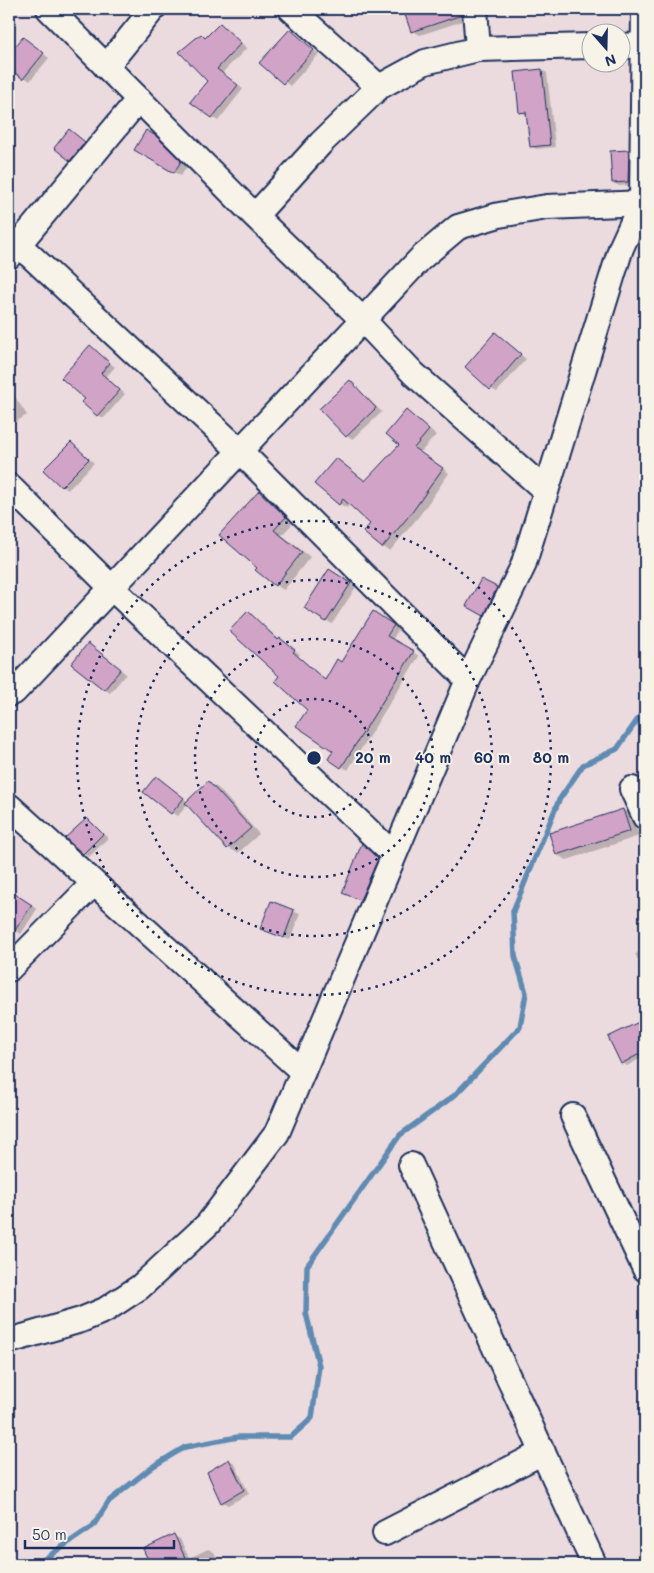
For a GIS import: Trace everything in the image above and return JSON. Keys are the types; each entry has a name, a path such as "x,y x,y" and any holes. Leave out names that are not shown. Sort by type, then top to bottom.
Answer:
{"street":[{"path":"49,9 255,216 363,320 414,374 546,491"},
{"path":"106,66 153,9"},
{"path":"291,9 379,87"},
{"path":"475,9 478,49"},
{"path":"9,1341 81,1320 105,1310 147,1281 208,1224 277,1133 468,680 523,566 621,248 644,202 632,46 644,9"},
{"path":"255,216 321,143 379,87 425,62 478,49 582,46"},
{"path":"139,99 14,251 240,452 468,680"},
{"path":"9,694 15,691 421,258 458,227 499,215 547,207 644,202"},
{"path":"9,486 112,588 394,855"},
{"path":"632,789 645,817"},
{"path":"9,806 303,1072"},
{"path":"9,969 94,883"},
{"path":"573,1116 645,1269"},
{"path":"411,1165 594,1564"},
{"path":"385,1533 543,1452"}],"building":[{"path":"403,9 461,9 462,15 411,32"},
{"path":"220,23 241,43 217,69 238,85 212,118 190,102 207,81 179,52 201,34 205,38"},
{"path":"290,29 314,50 283,84 259,63"},
{"path":"23,37 44,53 23,79 9,68 9,54"},
{"path":"542,69 550,145 530,147 526,112 519,113 515,72"},
{"path":"69,129 85,142 70,161 54,148"},
{"path":"146,130 156,136 181,161 174,173 134,150"},
{"path":"629,150 628,182 612,183 610,151"},
{"path":"495,332 521,354 490,390 465,367"},
{"path":"90,345 110,363 101,373 120,390 97,416 81,402 85,399 61,378"},
{"path":"350,380 376,408 346,437 319,409"},
{"path":"406,410 429,430 414,448 443,468 413,511 382,548 363,532 370,524 343,499 339,505 314,484 336,458 365,481 399,445 386,434"},
{"path":"71,442 89,459 61,487 43,470"},
{"path":"259,491 286,517 274,530 302,552 275,586 255,570 257,568 219,535"},
{"path":"329,569 351,583 326,622 304,608"},
{"path":"481,579 497,587 484,616 466,606"},
{"path":"248,611 278,640 280,638 295,650 293,652 325,680 337,659 341,662 373,611 394,625 387,636 414,651 341,768 328,759 333,751 296,726 307,710 275,681 279,676 229,631"},
{"path":"88,643 121,669 104,690 71,664"},
{"path":"156,776 184,798 171,814 143,792"},
{"path":"208,781 251,828 227,849 185,803"},
{"path":"623,809 630,831 556,855 549,833"},
{"path":"87,818 103,834 83,854 65,838"},
{"path":"362,843 378,859 360,900 342,893"},
{"path":"9,890 32,905 9,939"},
{"path":"271,901 294,910 284,938 260,929"},
{"path":"645,1019 645,1051 621,1064 608,1037"},
{"path":"229,1459 244,1490 221,1503 207,1472"},
{"path":"174,1534 188,1564 150,1564 143,1549"}],"waterway":[{"path":"37,1564 93,1526 109,1501 152,1467 185,1447 238,1437 291,1437 312,1418 319,1366 306,1313 307,1266 400,1135 455,1095 520,1027 526,993 515,956 513,911 559,800 583,765 617,749 645,709"}]}
